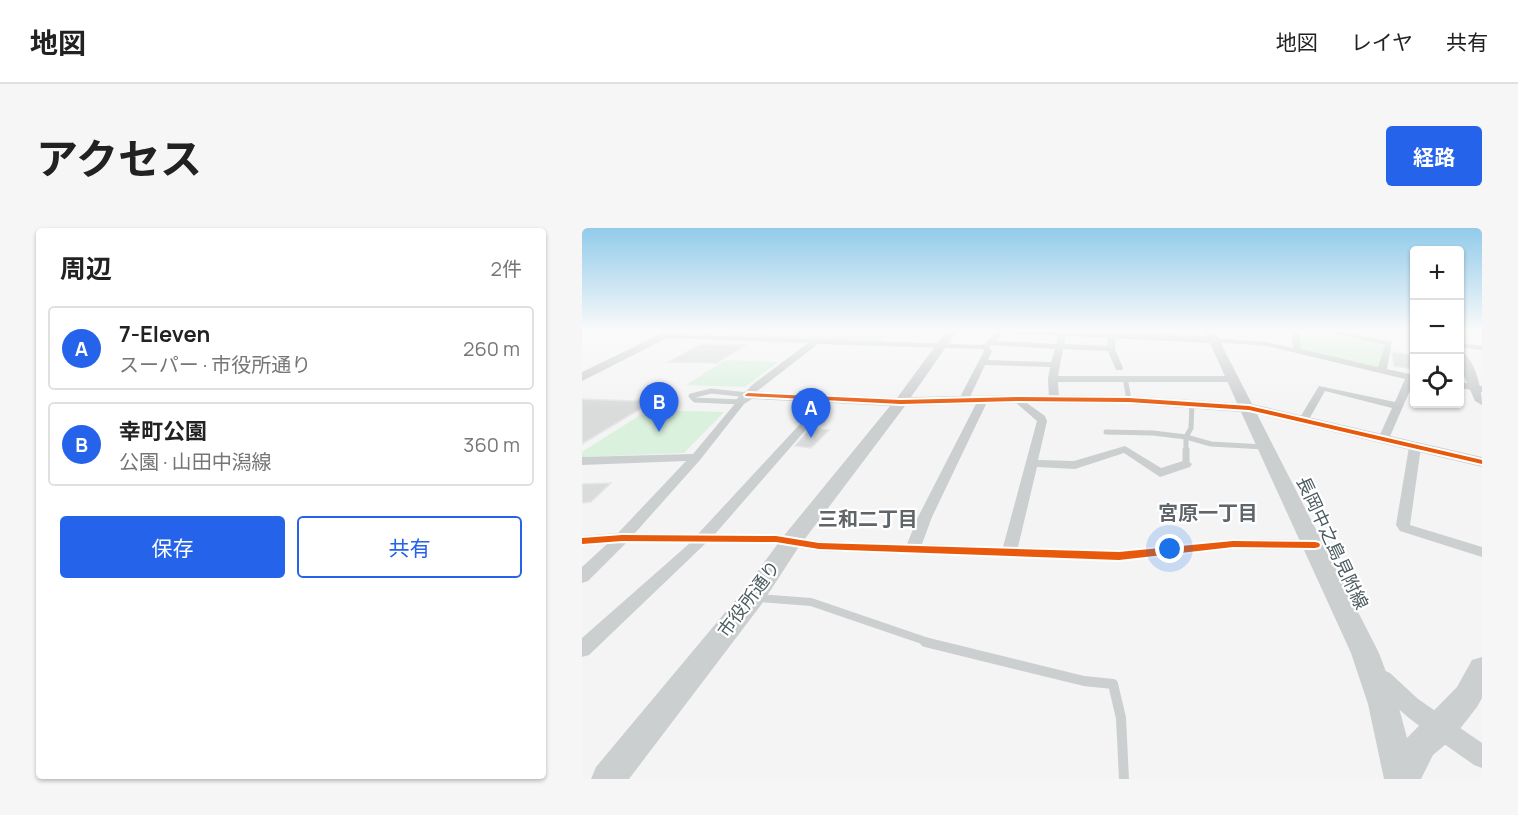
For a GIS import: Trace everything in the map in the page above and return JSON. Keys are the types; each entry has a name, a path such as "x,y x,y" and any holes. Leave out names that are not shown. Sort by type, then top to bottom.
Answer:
{"street":[{"path":"582,377 626,356"},
{"path":"582,577 622,538 696,457 744,398 796,356"},
{"name":"市役所通り","path":"609,779 752,598 790,543 901,402 934,356"},
{"path":"963,400 986,356"},
{"path":"1054,399 1052,379 1056,356"},
{"path":"1114,356 1119,368"},
{"name":"長岡中之島見附線","path":"1221,356 1268,447 1365,653 1383,704 1402,779"},
{"path":"1321,356 1410,377"},
{"path":"1382,370 1386,356"},
{"path":"983,362 1054,365"},
{"path":"1464,362 1480,392"},
{"path":"1052,379 1232,379"},
{"path":"1384,439 1410,381"},
{"path":"1464,386 1480,392"},
{"path":"1304,419 1322,388 1398,406"},
{"path":"744,398 877,408 901,402 1017,399 1129,400 1249,408 1482,462"},
{"path":"1010,552 1033,463 1041,418 1017,399"},
{"path":"913,549 925,517 983,400"},
{"path":"582,649 703,539 824,403"},
{"path":"1415,447 1403,525 1405,528 1482,552"},
{"path":"1033,463 1075,465 1125,449 1160,473 1186,464"},
{"path":"582,461 696,457"},
{"path":"582,541 622,538 776,539 819,546 1119,555 1233,544 1315,545"},
{"path":"1365,653 1394,693 1482,757"},
{"path":"1402,779 1422,744 1441,728 1467,697 1482,669"}],"lane":[{"path":"1125,378 1129,400"},
{"path":"703,391 732,392 744,398 695,400 691,396 703,391"},
{"path":"1186,464 1186,437 1191,428 1192,404"},
{"path":"1106,432 1153,433 1186,437 1211,444 1268,447"},
{"path":"752,598 811,602 918,640 1053,674 1113,684 1121,718 1124,779"}],"green space":[{"path":"1328,356 1382,356 1378,367"},
{"path":"726,360 777,363 745,387 686,385"},
{"path":"648,410 724,412 684,453 582,457 582,452"}],"building":[{"path":"680,356 729,356 717,363 668,362"},
{"path":"1393,356 1410,356 1410,368 1394,366"},
{"path":"659,395 660,397 582,444 582,399 633,401"},
{"path":"810,428 829,430 811,448 795,446"},
{"path":"611,483 591,502 582,503 582,484"}],"cycle path":[{"path":"748,395 901,402 1017,399 1129,400 1249,408 1482,462"},
{"path":"582,541 622,538 776,539 819,546 1119,556 1233,544 1315,545"}],"place":[{"name":"幸町公園","path":"659,432"},
{"name":"7-Eleven","path":"811,438"}],"district":[{"name":"宮原一丁目","path":"1208,513"},
{"name":"三和二丁目","path":"868,519"}]}
